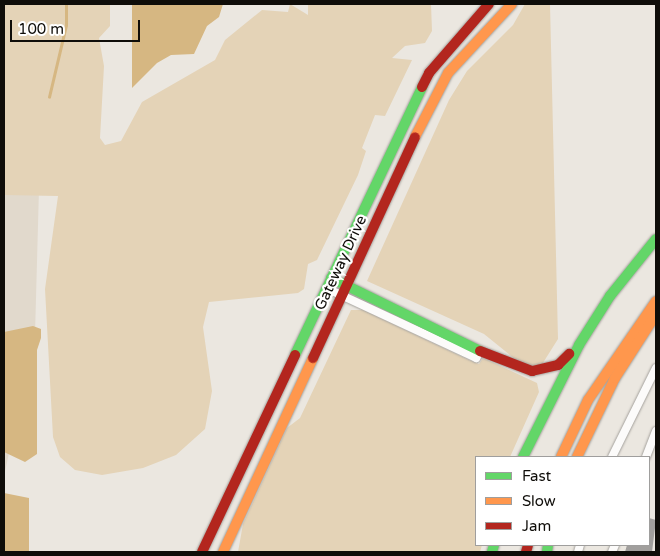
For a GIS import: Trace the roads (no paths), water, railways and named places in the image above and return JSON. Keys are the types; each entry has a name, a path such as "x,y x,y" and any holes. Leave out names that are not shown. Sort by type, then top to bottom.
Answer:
{"main road":[{"name":"Gateway Drive","path":"202,552 429,73 489,4"},
{"name":"Gateway Drive","path":"225,548 430,105 448,73 512,4"},
{"path":"459,38 470,50"},
{"path":"524,456 579,345 610,296 656,239"},
{"path":"328,283 478,354 532,371 558,365 579,345"},
{"path":"561,456 588,400 656,300"},
{"path":"577,456 615,378 656,314"},
{"path":"211,536 225,548"}],"street":[{"path":"612,456 656,368"},
{"path":"646,456 656,431"}],"waterway":[{"path":"49,97 66,25 66,4"}]}
